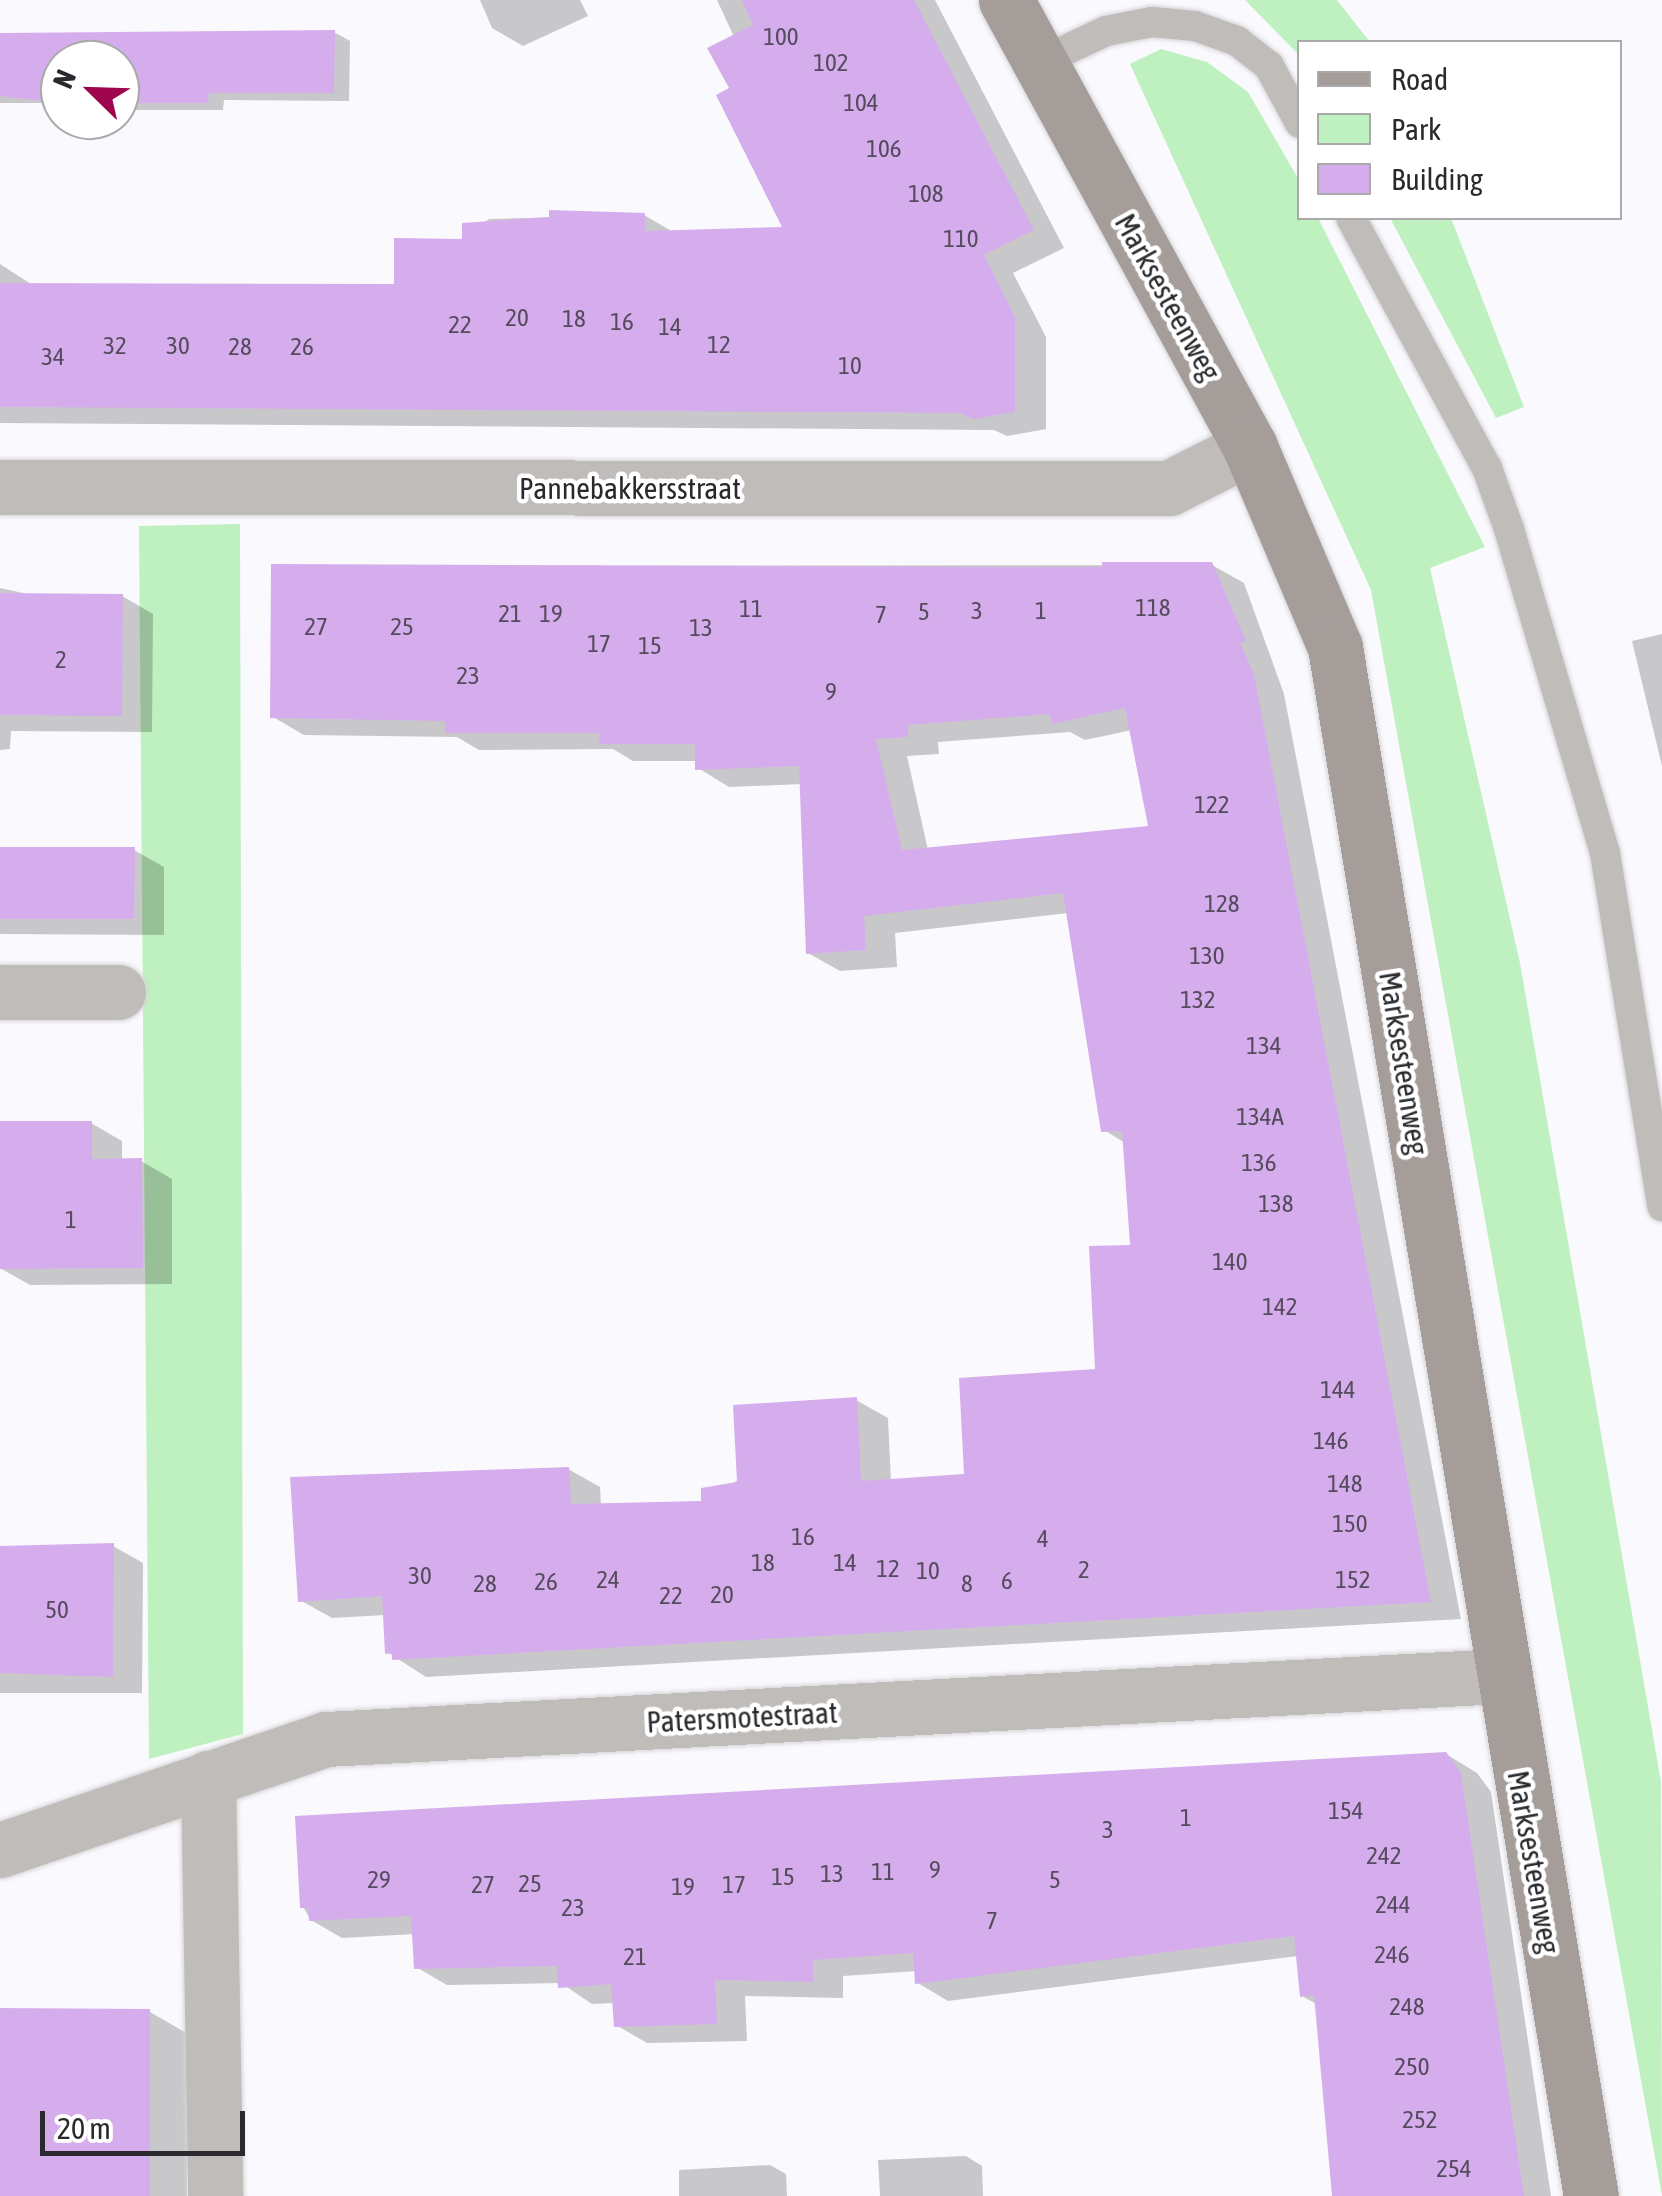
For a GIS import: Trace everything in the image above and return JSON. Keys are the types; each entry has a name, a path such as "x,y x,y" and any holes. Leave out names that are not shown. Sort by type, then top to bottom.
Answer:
{"street":[{"name":"Marksesteenweg","path":"1006,0 1250,446 1335,647 1502,1676 1591,2196"},
{"name":"Pannebakkersstraat","path":"0,486 1169,488 1250,446"},
{"path":"0,992 118,992"},
{"name":"Patersmotestraat","path":"0,1850 326,1739 1502,1676"},
{"path":"208,1778 214,2196"}],"lane":[{"path":"1038,63 1106,31 1152,22 1195,26 1237,41 1269,66 1297,117"},
{"path":"1352,220 1487,468 1509,529 1605,853 1662,1206"}],"green space":[{"path":"1245,0 1337,0 1368,40 1297,40 1297,53"},
{"path":"1161,49 1207,62 1248,92 1297,177 1297,220 1319,220 1485,547 1430,568 1520,963 1661,1782 1662,2196 1371,590 1130,64"},
{"path":"1391,220 1452,220 1524,407 1496,418"},
{"path":"240,524 243,1734 149,1759 139,526"}],"building":[{"path":"742,0 914,0 1034,230 984,255 1015,317 1015,412 974,419 960,413 0,407 0,283 394,284 394,238 462,239 462,223 549,217 549,210 645,213 645,231 782,227 716,95 729,88 707,48 753,25"},
{"path":"335,30 334,93 209,93 208,103 140,103 140,40 40,40 40,101 0,96 0,33"},
{"path":"1102,562 1212,562 1246,641 1240,643 1254,674 1431,1602 392,1660 392,1653 385,1654 382,1596 298,1602 290,1477 569,1467 571,1504 701,1501 701,1488 737,1482 733,1405 857,1397 861,1481 964,1474 959,1378 1095,1369 1089,1246 1130,1245 1122,1131 1101,1132 1063,893 864,916 866,950 806,954 799,766 695,770 695,744 599,744 600,733 445,733 445,721 270,718 271,564 1102,567","holes":["1125,708 1148,826 902,850 876,739 908,737 908,725 1050,714 1052,724"]},
{"path":"0,593 123,594 122,716 0,715"},
{"path":"0,847 135,847 134,919 0,919"},
{"path":"0,1121 92,1121 92,1159 142,1158 143,1268 0,1269"},
{"path":"114,1543 113,1677 0,1673 0,1546"},
{"path":"1446,1752 1461,1773 1524,2196 1332,2196 1314,1995 1300,1997 1294,1936 915,1984 913,1953 813,1960 813,1982 715,1980 717,2024 614,2027 611,1984 558,1988 557,1966 414,1969 411,1916 309,1921 308,1908 300,1908 295,1816"},
{"path":"0,2008 150,2009 150,2196 0,2196"}]}
